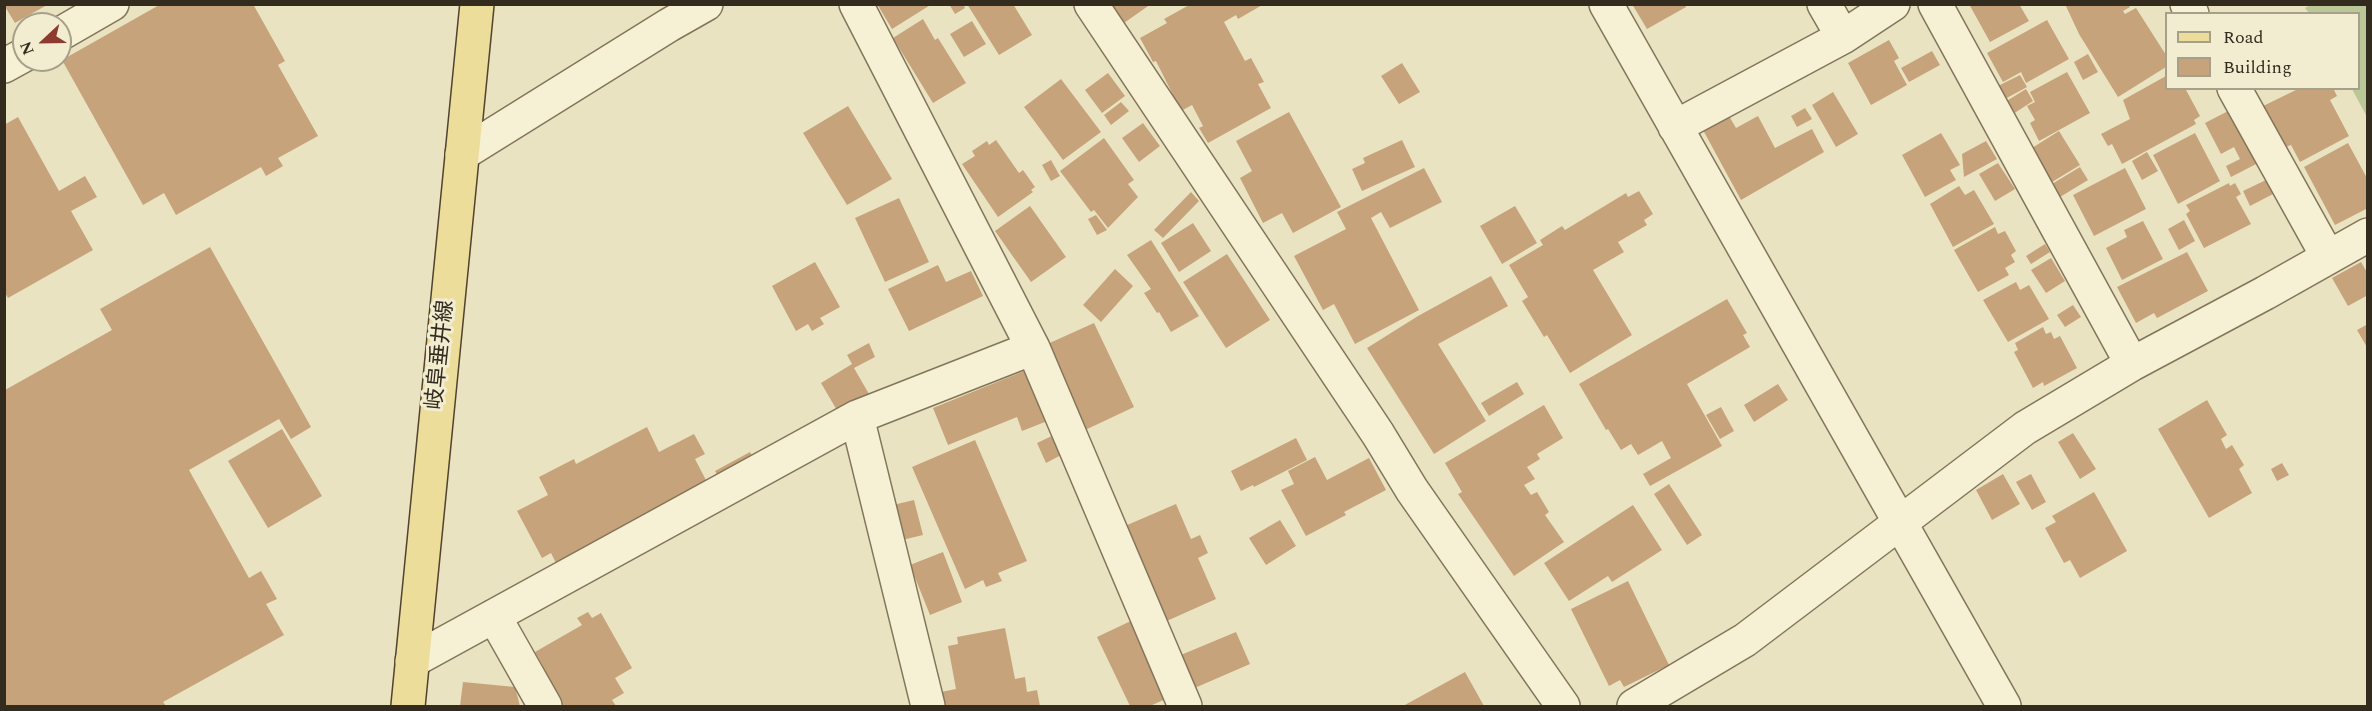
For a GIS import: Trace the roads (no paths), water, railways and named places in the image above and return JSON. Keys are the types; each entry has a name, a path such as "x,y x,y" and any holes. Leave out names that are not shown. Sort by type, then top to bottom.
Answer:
{"main road":[{"name":"岐阜垂井線","path":"408,706 477,4"}],"street":[{"path":"462,154 706,4"},
{"path":"856,4 1033,348 1185,706"},
{"path":"1091,4 1378,434 1412,490 1563,706"},
{"path":"1606,4 2004,706"},
{"path":"1824,4 1843,37"},
{"path":"1675,127 1843,37 1893,4"},
{"path":"1935,4 2132,364"},
{"path":"72,27 109,5"},
{"path":"2235,90 2328,257"},
{"path":"1634,706 1744,640 2025,428 2132,364 2367,235"},
{"path":"412,661 856,417 1033,348"},
{"path":"856,417 928,706"},
{"path":"494,616 545,706"}]}
